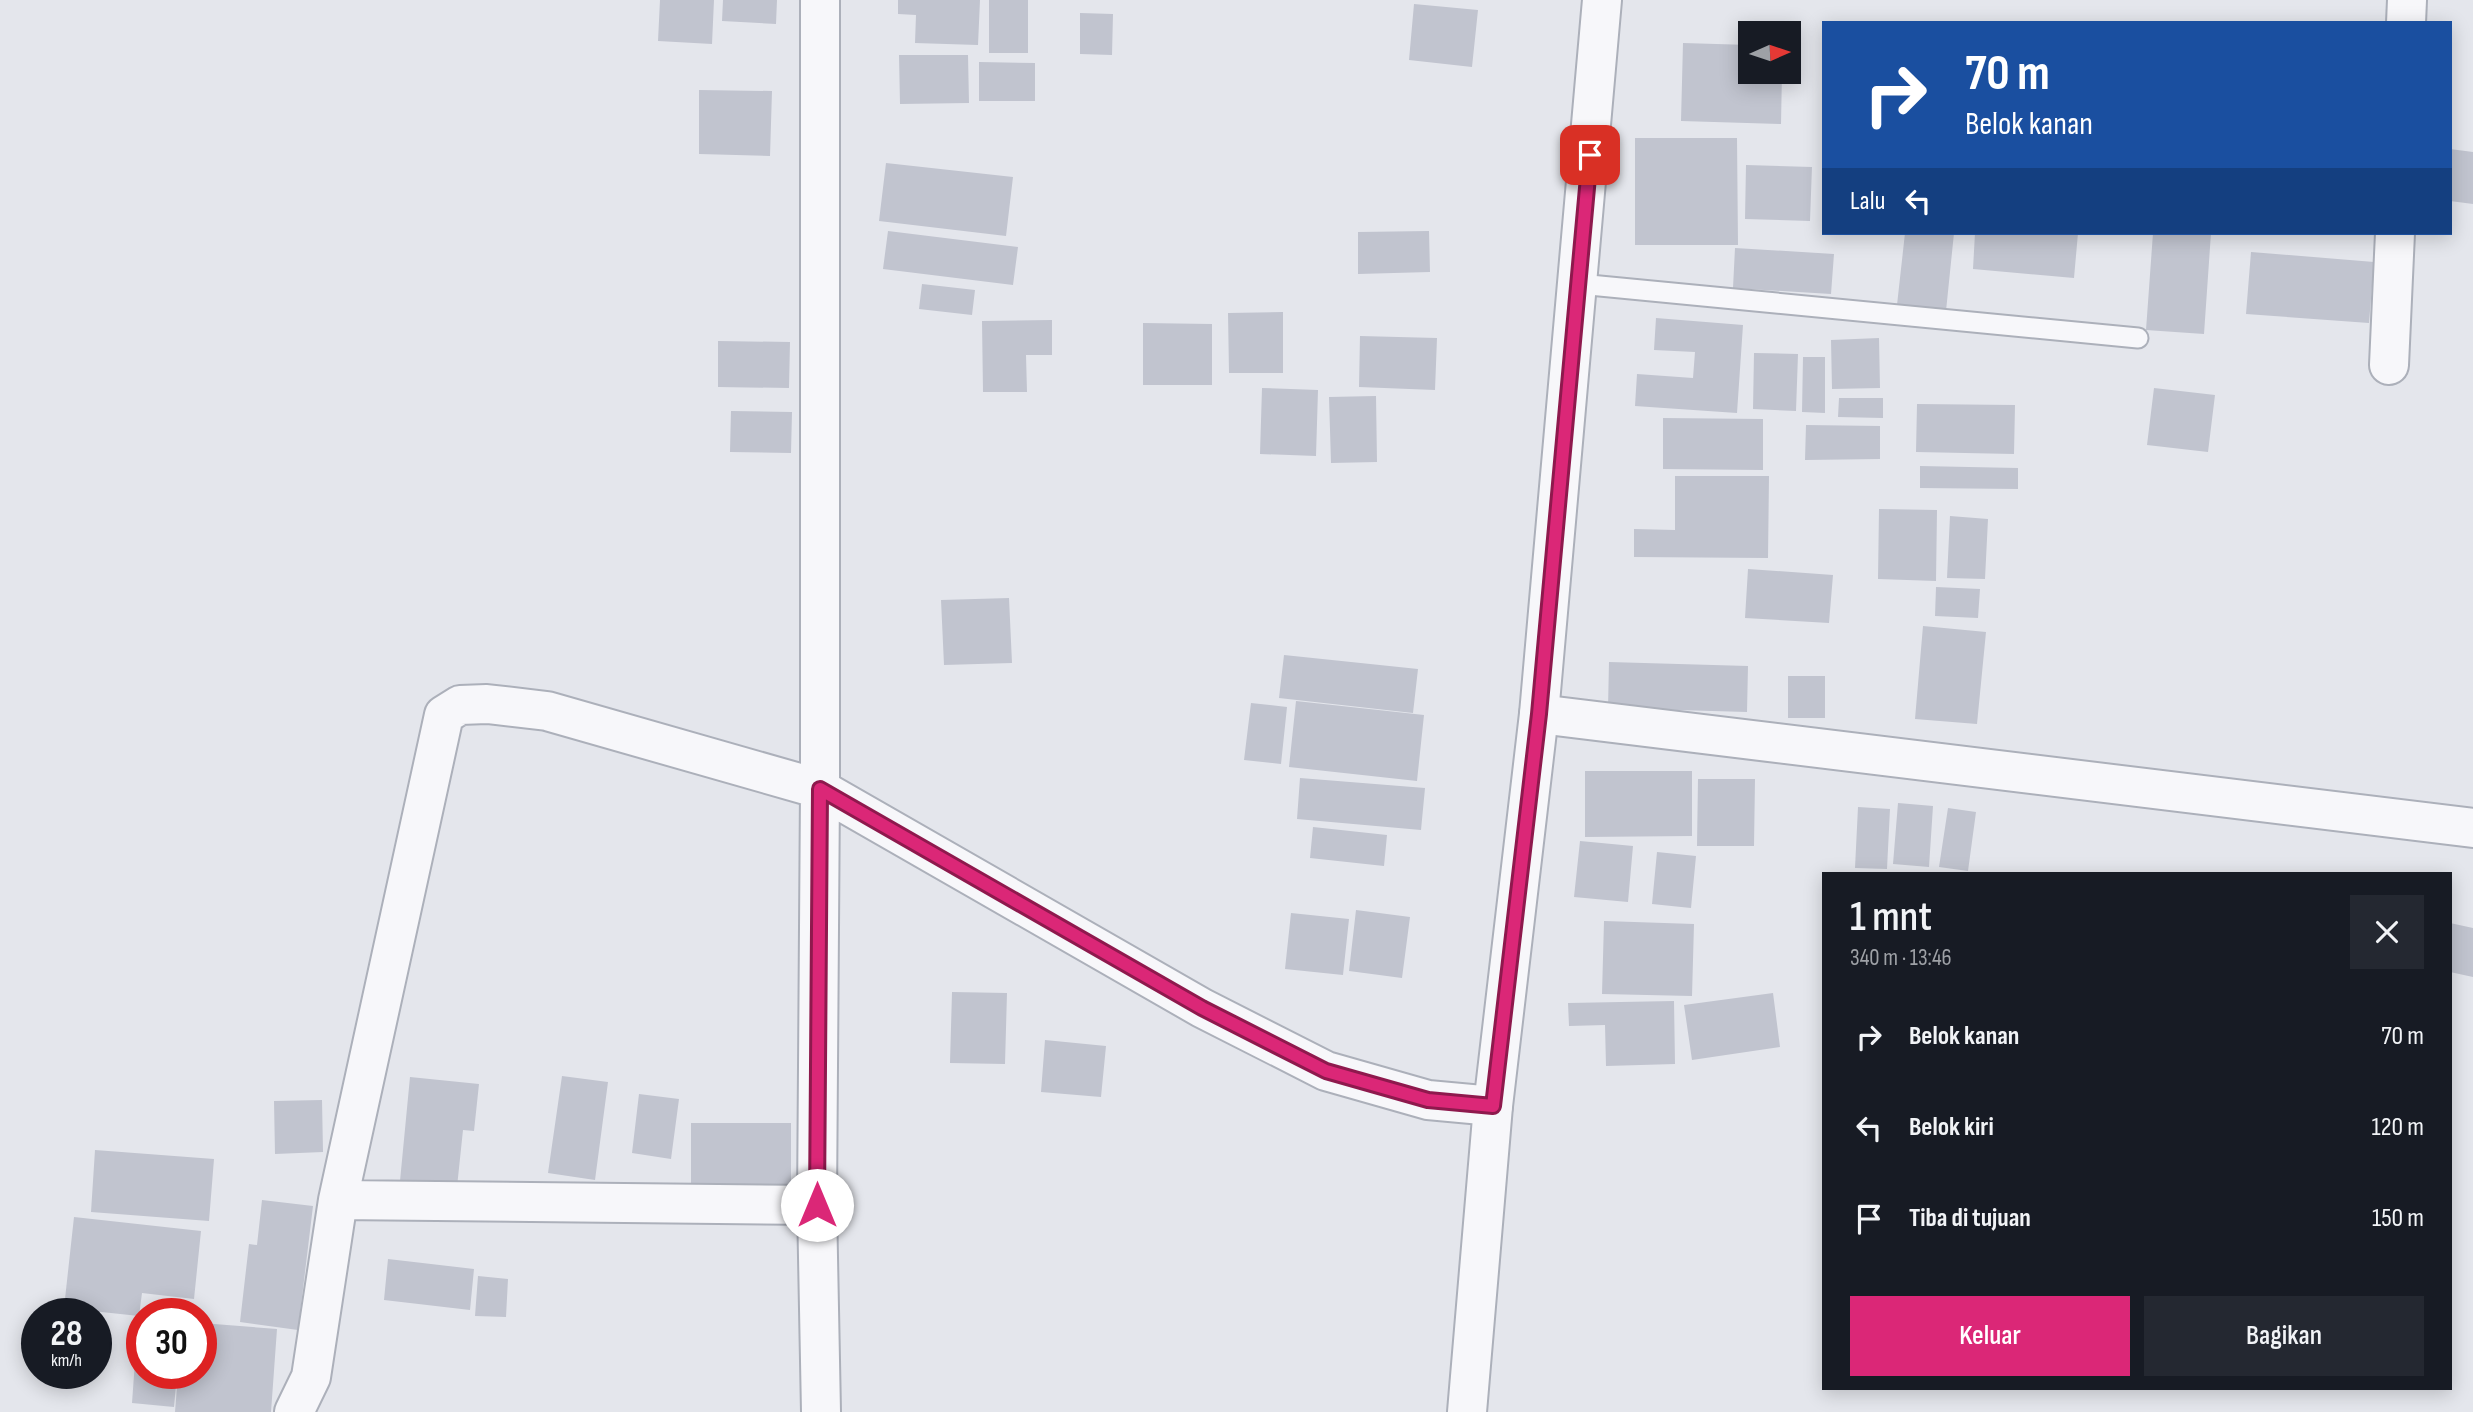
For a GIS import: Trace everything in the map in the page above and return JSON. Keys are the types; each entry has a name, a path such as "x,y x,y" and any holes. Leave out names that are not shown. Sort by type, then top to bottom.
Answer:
{"street":[{"path":"820,0 817,1205 821,1412"},
{"path":"1467,1412 1493,1106 1539,714 1602,0"},
{"path":"2406,21 2407,0"},
{"path":"2389,365 2396,235"},
{"path":"294,1412 311,1377 338,1200 444,715 460,705 487,704 547,711 820,789 1202,1008 1326,1071 1428,1100 1493,1106"},
{"path":"1539,714 2473,828"},
{"path":"338,1200 817,1205"}],"lane":[{"path":"1579,284 2138,338"}],"building":[{"path":"660,0 714,0 712,44 658,41"},
{"path":"723,0 777,0 776,24 722,21"},
{"path":"898,0 980,0 978,45 915,43 916,15 898,14"},
{"path":"989,0 1028,0 1028,53 989,53"},
{"path":"1414,4 1478,10 1472,67 1409,60"},
{"path":"1080,13 1113,14 1112,55 1080,54"},
{"path":"1683,43 1738,45 1738,84 1782,84 1781,124 1681,121"},
{"path":"899,55 968,55 969,103 900,104"},
{"path":"979,62 1035,63 1035,101 979,101"},
{"path":"699,90 772,91 770,156 699,154"},
{"path":"1635,138 1737,138 1738,245 1635,245"},
{"path":"2452,149 2473,152 2473,204 2452,201"},
{"path":"886,163 1013,177 1006,236 879,221"},
{"path":"1746,165 1812,167 1810,221 1745,219"},
{"path":"888,231 1018,247 1013,285 883,269"},
{"path":"1429,231 1430,272 1358,274 1358,232"},
{"path":"1905,235 1954,235 1946,311 1897,305"},
{"path":"1975,235 2078,235 2074,278 1973,269"},
{"path":"2153,235 2211,235 2204,334 2146,330"},
{"path":"1735,248 1834,254 1831,294 1733,288"},
{"path":"2251,252 2374,262 2369,323 2246,314"},
{"path":"922,284 975,290 972,315 919,309"},
{"path":"1283,312 1283,373 1229,373 1228,313"},
{"path":"1656,318 1743,325 1737,413 1635,406 1637,374 1693,378 1695,352 1654,350"},
{"path":"1052,320 1052,355 1026,355 1027,392 983,392 982,321"},
{"path":"1143,323 1212,324 1212,385 1143,385"},
{"path":"1360,336 1437,338 1435,390 1359,387"},
{"path":"1879,338 1880,388 1832,389 1831,340"},
{"path":"718,341 790,342 789,388 718,387"},
{"path":"1754,353 1798,354 1796,411 1753,409"},
{"path":"1803,357 1825,357 1825,413 1802,412"},
{"path":"1262,388 1318,390 1316,456 1260,454"},
{"path":"2154,388 2215,395 2208,452 2147,445"},
{"path":"1376,396 1377,462 1331,463 1329,397"},
{"path":"1839,398 1883,398 1883,418 1838,417"},
{"path":"1917,404 2015,405 2014,454 1916,452"},
{"path":"731,411 792,412 791,453 730,452"},
{"path":"1663,418 1763,419 1763,470 1663,469"},
{"path":"1806,425 1880,426 1880,459 1805,460"},
{"path":"1920,466 2018,468 2018,489 1920,488"},
{"path":"1675,476 1769,476 1768,558 1634,557 1634,529 1675,530"},
{"path":"1879,509 1937,510 1936,581 1878,579"},
{"path":"1950,516 1988,519 1985,579 1947,578"},
{"path":"1748,569 1833,575 1829,623 1745,618"},
{"path":"1936,587 1980,589 1978,618 1935,616"},
{"path":"1009,598 1012,663 944,665 941,600"},
{"path":"1923,626 1986,632 1977,724 1915,719"},
{"path":"1284,655 1418,669 1413,713 1279,698"},
{"path":"1609,662 1748,666 1747,712 1608,708"},
{"path":"1788,676 1825,676 1825,718 1788,718"},
{"path":"1296,701 1424,715 1417,781 1289,767"},
{"path":"1251,703 1287,707 1281,764 1244,760"},
{"path":"1585,771 1692,771 1692,836 1585,837"},
{"path":"1300,778 1425,788 1421,830 1297,819"},
{"path":"1698,779 1755,779 1754,846 1697,846"},
{"path":"1898,803 1933,806 1929,867 1893,864"},
{"path":"1858,807 1890,809 1887,869 1855,868"},
{"path":"1948,808 1976,812 1968,871 1939,867"},
{"path":"1313,827 1387,835 1384,866 1310,858"},
{"path":"1580,841 1633,846 1628,902 1574,897"},
{"path":"1657,852 1696,856 1691,908 1652,904"},
{"path":"1356,910 1410,917 1402,978 1349,971"},
{"path":"1291,913 1349,919 1343,975 1285,969"},
{"path":"1604,921 1694,924 1692,996 1602,994"},
{"path":"2452,923 2473,928 2473,977 2452,972"},
{"path":"952,992 1007,993 1005,1064 950,1063"},
{"path":"1773,993 1780,1047 1692,1060 1684,1005"},
{"path":"1674,1001 1675,1064 1606,1066 1605,1025 1569,1026 1568,1003"},
{"path":"1045,1040 1106,1046 1101,1097 1041,1092"},
{"path":"562,1076 608,1082 595,1180 548,1173"},
{"path":"410,1077 479,1084 474,1131 463,1130 457,1187 400,1181"},
{"path":"639,1094 679,1099 671,1159 632,1153"},
{"path":"322,1100 323,1152 275,1154 274,1101"},
{"path":"691,1123 791,1123 791,1189 691,1190"},
{"path":"95,1150 214,1159 209,1221 91,1212"},
{"path":"262,1200 313,1206 298,1330 240,1322 249,1244 257,1245"},
{"path":"74,1217 201,1231 194,1298 142,1293 141,1298 126,1298 126,1315 112,1313 112,1298 65,1298"},
{"path":"388,1259 474,1269 470,1310 384,1300"},
{"path":"478,1276 508,1279 506,1317 475,1316"},
{"path":"217,1324 277,1329 271,1412 175,1412 177,1389 217,1389"},
{"path":"133,1389 176,1389 174,1407 132,1403"}],"route":[{"path":"817,1205 820,789 1202,1008 1326,1071 1428,1100 1493,1106 1539,714 1590,155"}]}
